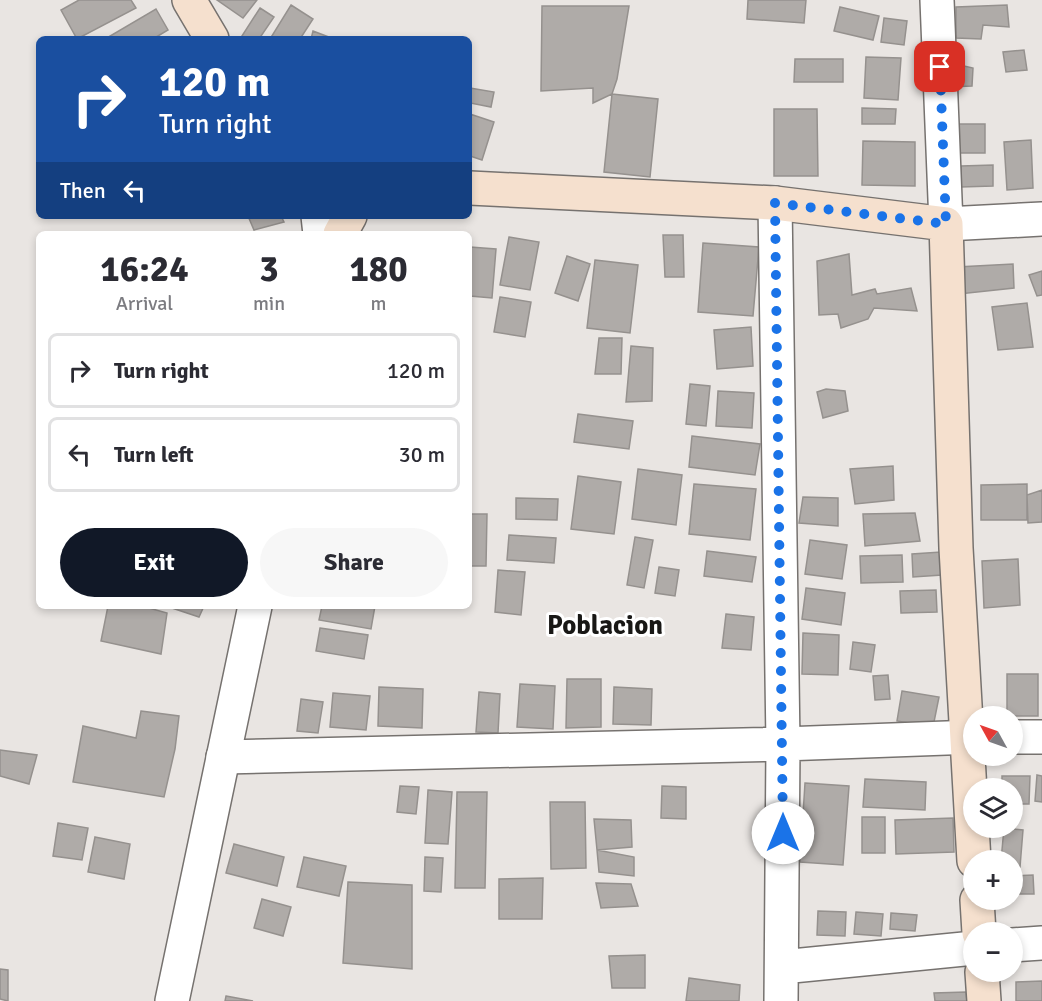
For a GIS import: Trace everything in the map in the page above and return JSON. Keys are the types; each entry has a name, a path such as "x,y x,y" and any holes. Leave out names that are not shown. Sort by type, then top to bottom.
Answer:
{"main road":[{"path":"189,0 210,36"},
{"path":"472,188 775,203 946,224 968,706"},
{"path":"970,766 974,850"},
{"path":"983,982 984,1001"}],"street":[{"path":"937,0 946,224 1042,219"},
{"path":"775,203 783,744 781,1001"},
{"path":"172,1001 254,609"},
{"path":"1023,737 1042,736"},
{"path":"223,757 783,744 963,737"},
{"path":"1023,944 1042,943"},
{"path":"782,967 963,949"}],"building":[{"path":"79,0 131,0 136,8 83,36 75,36 61,10"},
{"path":"217,0 257,0 243,18"},
{"path":"748,0 806,0 804,23 747,19"},
{"path":"291,5 313,19 302,36 272,36"},
{"path":"1007,5 1009,27 983,25 981,39 956,38 956,7"},
{"path":"542,6 629,6 617,79 612,94 593,103 593,88 541,91"},
{"path":"840,7 879,16 873,40 834,31"},
{"path":"260,8 274,17 261,36 242,36"},
{"path":"156,9 168,30 158,36 110,36"},
{"path":"884,18 907,21 904,45 881,42"},
{"path":"313,31 326,36 312,36"},
{"path":"1024,50 1027,70 1006,72 1003,52"},
{"path":"866,57 901,58 898,100 864,98"},
{"path":"795,59 843,59 843,82 794,82"},
{"path":"951,63 973,68 972,86 947,87"},
{"path":"472,88 494,92 491,107 472,103"},
{"path":"612,94 658,99 650,177 604,172"},
{"path":"862,108 896,109 895,124 862,124"},
{"path":"774,109 817,109 818,176 774,176"},
{"path":"472,115 494,122 482,160 472,157"},
{"path":"957,124 985,124 985,153 956,153"},
{"path":"1031,140 1033,188 1007,190 1004,142"},
{"path":"863,141 915,142 915,186 862,185"},
{"path":"993,165 993,186 961,187 961,166"},
{"path":"249,219 282,219 284,222 254,230"},
{"path":"663,235 683,235 684,277 665,277"},
{"path":"509,237 539,242 530,290 500,285"},
{"path":"703,243 759,247 753,316 698,312"},
{"path":"472,247 496,249 492,298 472,296"},
{"path":"849,254 852,295 875,289 877,294 911,288 917,311 874,308 868,319 841,328 838,314 819,315 817,261"},
{"path":"567,256 590,264 578,301 555,293"},
{"path":"595,260 638,265 630,333 587,328"},
{"path":"1013,264 1014,288 959,294 957,267"},
{"path":"1042,271 1042,295 1037,296 1029,275"},
{"path":"500,297 531,302 525,337 494,332"},
{"path":"1027,303 1033,347 998,350 992,307"},
{"path":"751,327 753,366 717,369 714,330"},
{"path":"599,338 622,338 621,374 595,374"},
{"path":"631,346 653,348 652,401 626,402"},
{"path":"690,384 710,386 706,426 686,424"},
{"path":"826,389 845,391 848,411 823,418 817,392"},
{"path":"718,391 754,393 752,428 716,426"},
{"path":"578,414 633,421 629,449 574,442"},
{"path":"692,436 760,444 755,475 689,467"},
{"path":"893,466 894,500 855,504 850,469"},
{"path":"638,469 682,475 676,525 632,519"},
{"path":"578,476 621,482 614,534 571,529"},
{"path":"694,484 756,489 750,540 689,534"},
{"path":"1027,484 1027,520 981,520 981,485"},
{"path":"1042,490 1042,522 1028,523 1027,495"},
{"path":"803,497 838,498 838,526 799,523"},
{"path":"516,498 558,499 557,520 516,519"},
{"path":"915,513 920,541 865,546 863,514"},
{"path":"472,514 487,514 486,566 472,566"},
{"path":"509,535 556,538 554,563 507,560"},
{"path":"635,537 653,540 644,588 627,585"},
{"path":"810,540 847,545 842,579 805,574"},
{"path":"707,551 756,557 752,582 704,576"},
{"path":"941,552 942,575 913,577 912,554"},
{"path":"902,555 903,582 861,583 860,556"},
{"path":"1018,559 1020,605 984,608 982,561"},
{"path":"659,567 679,570 675,596 655,593"},
{"path":"498,570 525,572 521,615 495,612"},
{"path":"806,588 845,593 841,625 802,619"},
{"path":"936,590 937,612 901,613 900,591"},
{"path":"107,609 153,609 167,613 161,654 101,641"},
{"path":"175,609 203,609 199,617"},
{"path":"321,609 374,609 371,629 319,620"},
{"path":"726,614 754,617 751,650 722,648"},
{"path":"320,628 368,635 364,659 316,651"},
{"path":"803,633 839,635 838,675 802,674"},
{"path":"853,642 875,645 871,672 850,669"},
{"path":"1007,674 1038,674 1038,716 1023,716 1023,706 1007,706"},
{"path":"888,675 890,699 875,700 873,676"},
{"path":"567,679 601,679 601,727 566,728"},
{"path":"520,684 555,686 553,729 517,727"},
{"path":"379,687 423,689 422,728 378,726"},
{"path":"614,687 652,689 651,725 613,724"},
{"path":"902,691 939,697 933,727 897,721"},
{"path":"479,692 500,694 498,733 476,732"},
{"path":"333,693 370,696 366,730 330,727"},
{"path":"301,699 323,702 318,733 297,731"},
{"path":"141,711 179,716 175,749 164,797 73,782 83,726 136,738"},
{"path":"0,750 37,755 29,784 0,776"},
{"path":"1037,775 1042,776 1042,802 1035,801"},
{"path":"1002,776 1030,776 1029,804 1023,804 1023,778 1002,778"},
{"path":"865,779 926,782 925,810 863,807"},
{"path":"805,783 849,786 843,865 800,862"},
{"path":"400,786 419,787 416,814 397,812"},
{"path":"662,786 686,787 686,819 661,818"},
{"path":"428,790 452,792 448,844 425,843"},
{"path":"457,792 487,792 485,888 455,888"},
{"path":"550,802 585,802 586,868 551,869"},
{"path":"862,817 885,817 885,853 862,853"},
{"path":"953,818 954,852 896,854 895,820"},
{"path":"594,819 631,820 632,847 597,850"},
{"path":"58,823 88,828 82,860 53,856"},
{"path":"95,837 130,844 124,879 88,872"},
{"path":"1003,838 1022,838 1021,850 1002,850"},
{"path":"234,844 284,857 277,886 226,873"},
{"path":"597,850 634,857 634,876 599,872"},
{"path":"304,857 346,866 339,896 297,887"},
{"path":"425,857 443,858 441,892 424,891"},
{"path":"1023,875 1033,875 1034,894 1023,894"},
{"path":"543,878 542,919 499,919 499,879"},
{"path":"348,882 412,885 412,969 343,963"},
{"path":"596,883 631,884 638,906 601,908"},
{"path":"262,899 291,907 283,936 254,928"},
{"path":"818,911 846,912 845,936 817,935"},
{"path":"856,912 883,914 881,936 854,934"},
{"path":"891,913 917,915 915,931 890,929"},
{"path":"645,955 645,988 612,988 609,956"},
{"path":"0,969 8,970 8,1001 0,999"},
{"path":"689,978 740,985 739,1001 686,1001"},
{"path":"1042,981 1042,1001 1016,1001 1016,982"},
{"path":"966,992 967,1001 935,1001 934,993"},
{"path":"226,996 253,1001 225,1001"}],"district":[{"name":"Poblacion","path":"605,625"}],"route":[{"path":"783,833 775,203 946,224 940,67"}]}
